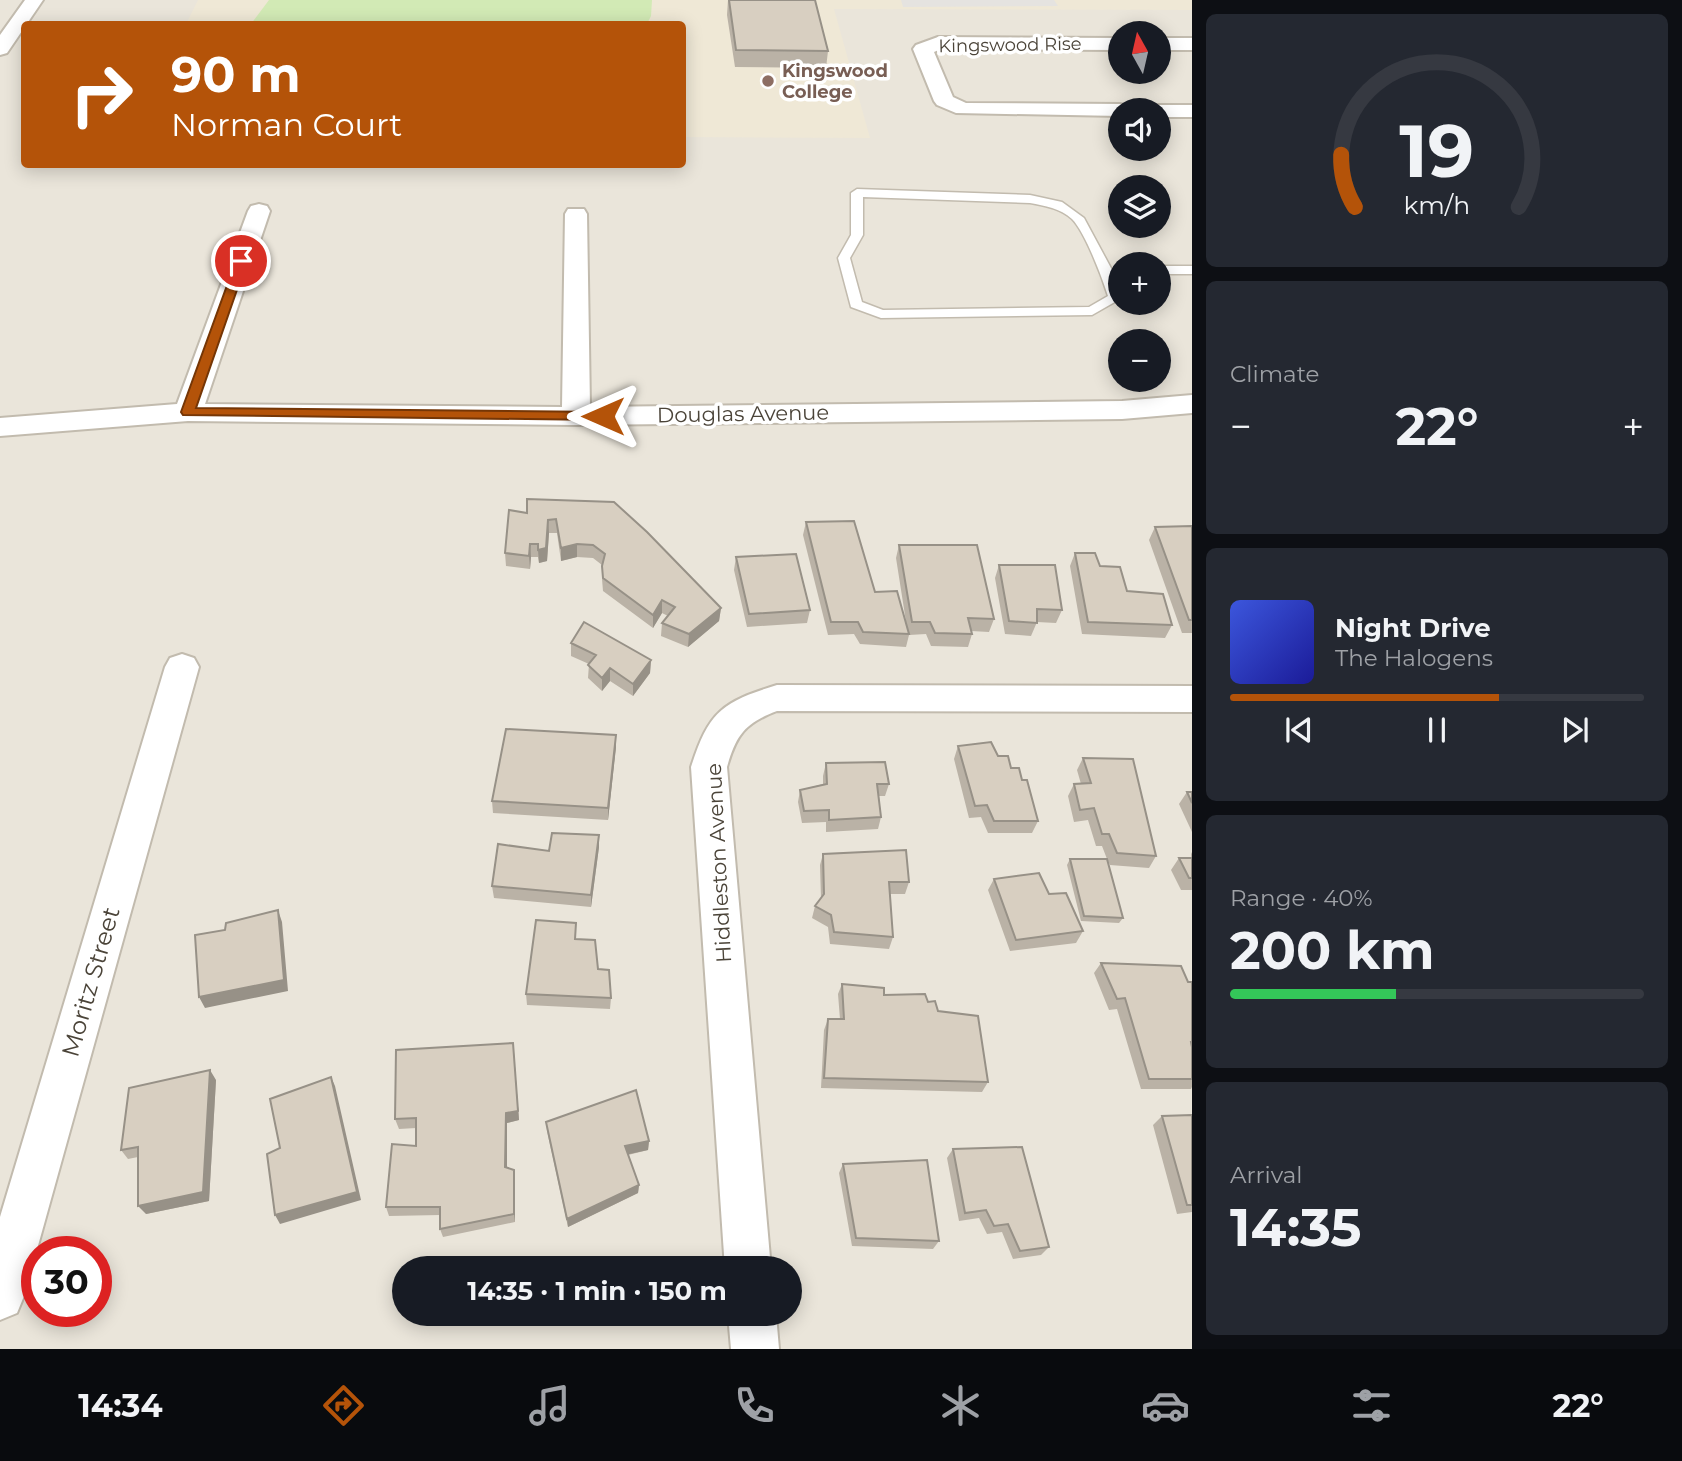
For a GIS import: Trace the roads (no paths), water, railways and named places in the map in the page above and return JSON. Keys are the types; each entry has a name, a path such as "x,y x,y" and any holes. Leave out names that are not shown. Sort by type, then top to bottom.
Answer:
{"street":[{"path":"0,49 34,0"},
{"name":"Kingswood Rise","path":"1108,44 938,43 923,50 944,101 963,109 1108,110"},
{"path":"1171,44 1192,44"},
{"path":"1171,111 1192,111"},
{"path":"188,412 259,211"},
{"path":"576,214 576,416"},
{"name":"Douglas Avenue","path":"0,427 188,412 576,416 1122,410 1192,404"},
{"name":"Moritz Street","path":"0,1296 182,667"},
{"name":"Hiddleston Avenue","path":"747,1256 709,767 717,739 729,719 748,706 777,698 1192,699"},
{"path":"753,1326 755,1349"}],"lane":[{"path":"858,193 1030,199 1058,205 1078,219 1113,270 1115,298 1092,312 881,314 856,304 844,258 857,235 858,193"},
{"path":"1171,270 1192,270"}],"place":[{"name":"Kingswood College","path":"768,81"}]}
